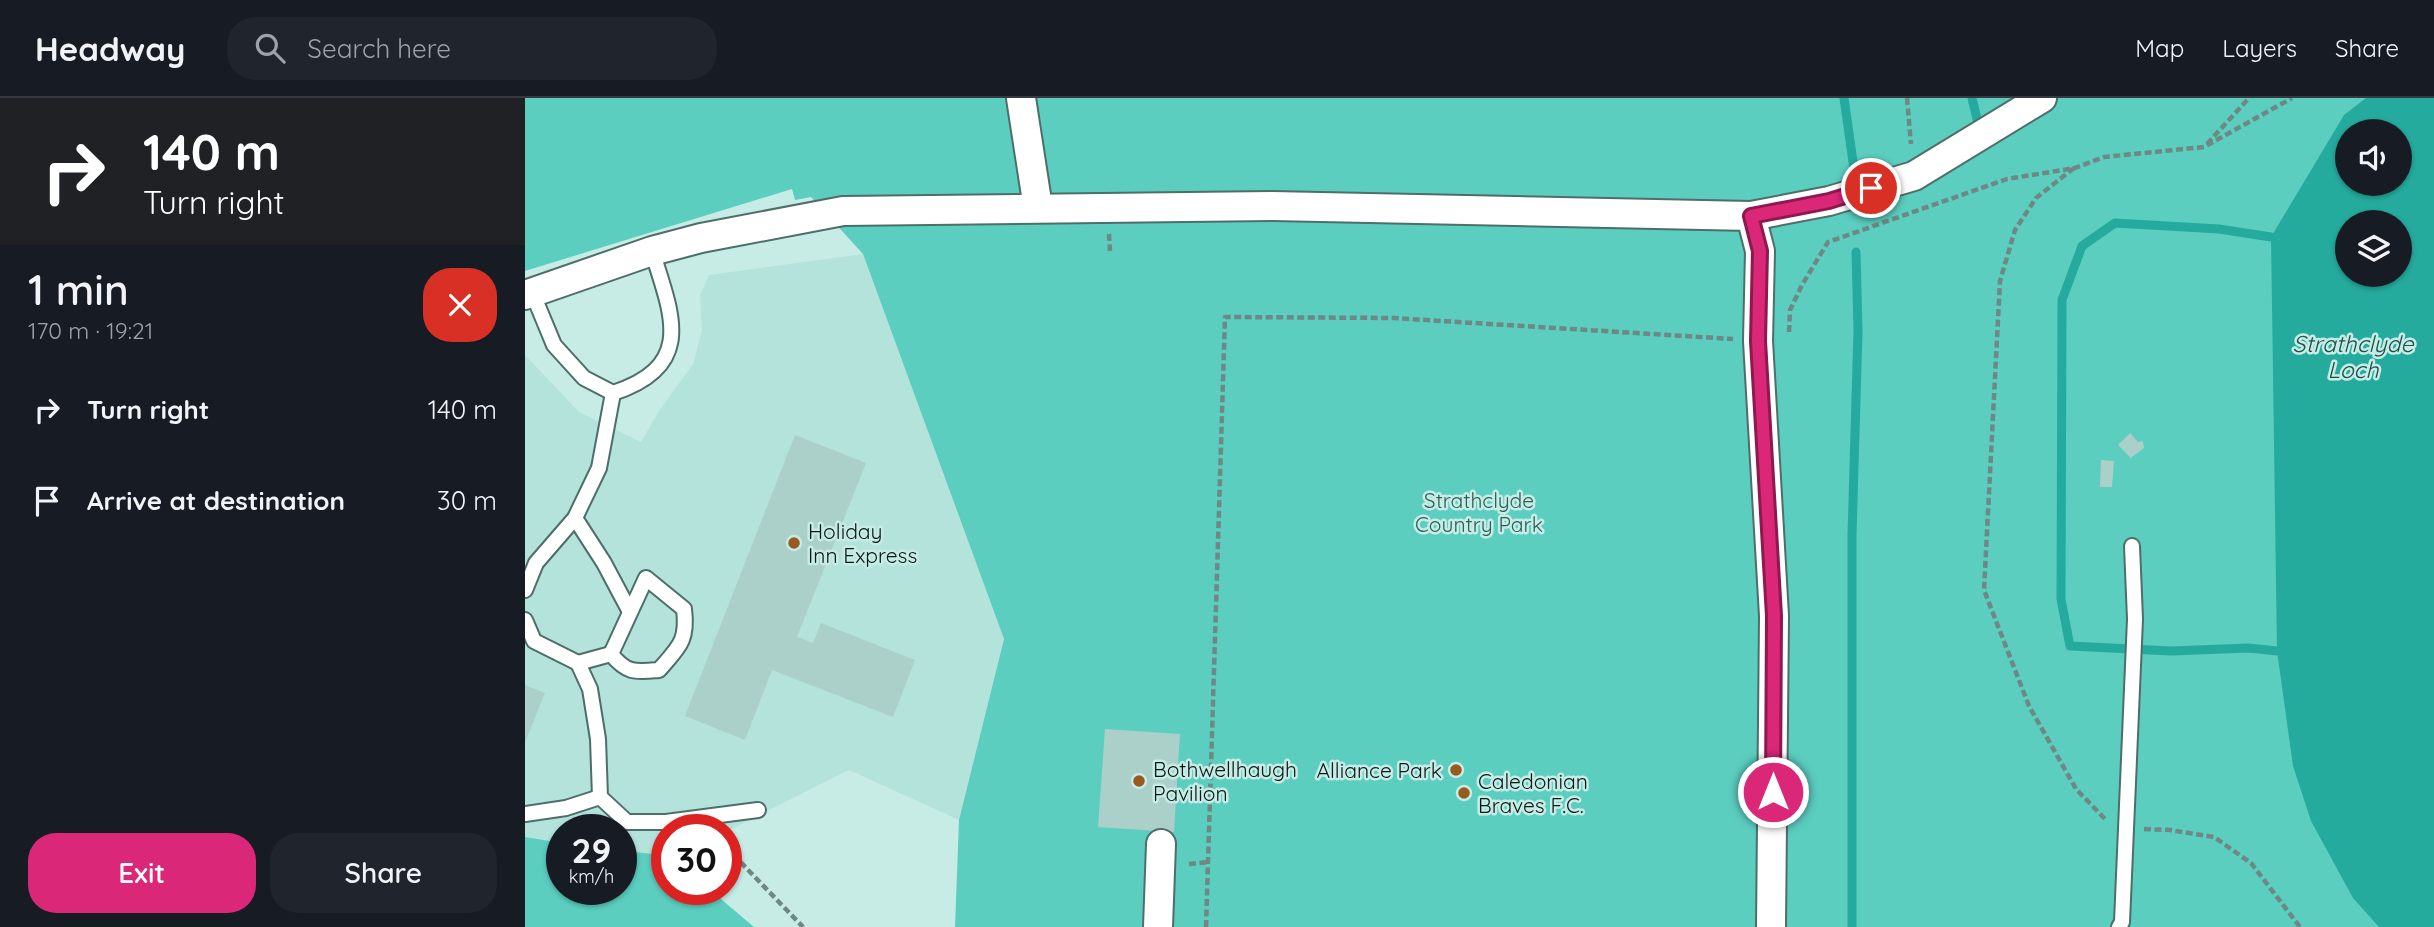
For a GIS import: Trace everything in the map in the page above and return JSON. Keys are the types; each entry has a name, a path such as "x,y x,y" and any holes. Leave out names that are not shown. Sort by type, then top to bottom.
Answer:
{"street":[{"path":"1021,98 1038,208"},
{"path":"529,293 652,251 701,238 843,211 1283,206 1751,216 1829,201 1914,176 2042,98"},
{"path":"1751,216 1760,251 1758,341 1774,616 1771,927"},
{"path":"1158,927 1161,844"}],"lane":[{"path":"529,293 554,345 584,378 613,393 635,385 662,363 672,341 672,316 652,251"},
{"path":"525,590 536,563 575,518 599,468 613,393"},
{"path":"575,518 604,563 630,612"},
{"path":"2119,927 2122,922 2135,619 2132,546"},
{"path":"646,578 684,609 686,631 677,649 659,670 633,672 620,665 611,654 646,578"},
{"path":"525,620 534,640 578,663 590,688 596,726 600,797 627,822 666,822 758,810"},
{"path":"578,663 611,654"},
{"path":"525,814 566,808 600,797"}],"path":[{"path":"1907,98 1914,176"},
{"path":"2204,147 2249,98"},
{"path":"1206,927 1225,317 1393,318 1758,341 1789,337 1790,310 1828,242 2007,179 2075,168 2104,157 2204,147 2291,98"},
{"path":"2075,168 2036,198 2015,230 2000,281 1984,590 2029,706 2076,789 2106,820 2124,828 2214,836 2251,863 2300,927"},
{"path":"742,864 803,927"}],"shaded area":[{"path":"863,254 1004,639 959,820 849,770 742,824 742,814 651,814 651,854 637,852 637,814 546,814 546,840 525,837 525,355 579,412 641,442 659,411 693,364 702,331 700,295 709,275"}],"green space":[{"name":"Strathclyde Country Park","path":"525,98 2434,98 2434,927 955,927 959,820 1004,639 863,254 811,197 795,200 792,189 525,271"},
{"path":"525,837 546,840 546,905 637,905 637,852 651,854 651,905 728,905 754,927 525,927"}],"water":[{"name":"Strathclyde Loch","path":"2366,98 2434,98 2434,927 2379,927 2353,898 2311,821 2293,766 2277,651 2271,237 2335,130 2335,196 2412,196 2412,119 2342,119"}],"building":[{"path":"2130,433 2138,442 2143,441 2144,448 2131,458 2118,445"},
{"name":"Holiday Inn Express","path":"795,435 866,463 797,637 813,643 821,623 915,660 893,717 772,670 745,740 685,716"},
{"path":"2101,460 2114,461 2112,487 2100,487"},
{"path":"525,685 545,693 525,742"},
{"name":"Bothwellhaugh Pavilion","path":"1105,729 1180,734 1174,832 1098,827"}],"waterway":[{"path":"1844,98 1855,176"},
{"path":"1972,98 1977,119"},
{"path":"2271,237 2219,229 2115,223 2082,246 2062,300 2061,599 2070,646 2171,651 2249,648 2277,651"},
{"path":"1852,927 1852,535 1858,331 1856,252"}],"place":[{"name":"Holiday Inn Express","path":"794,543"},
{"name":"Alliance Park","path":"1456,770"},
{"name":"Bothwellhaugh Pavilion","path":"1139,781"},
{"name":"Caledonian Braves F.C.","path":"1464,793"}],"route":[{"path":"1773,792 1774,616 1758,341 1760,251 1751,216 1829,201 1871,188"}]}
